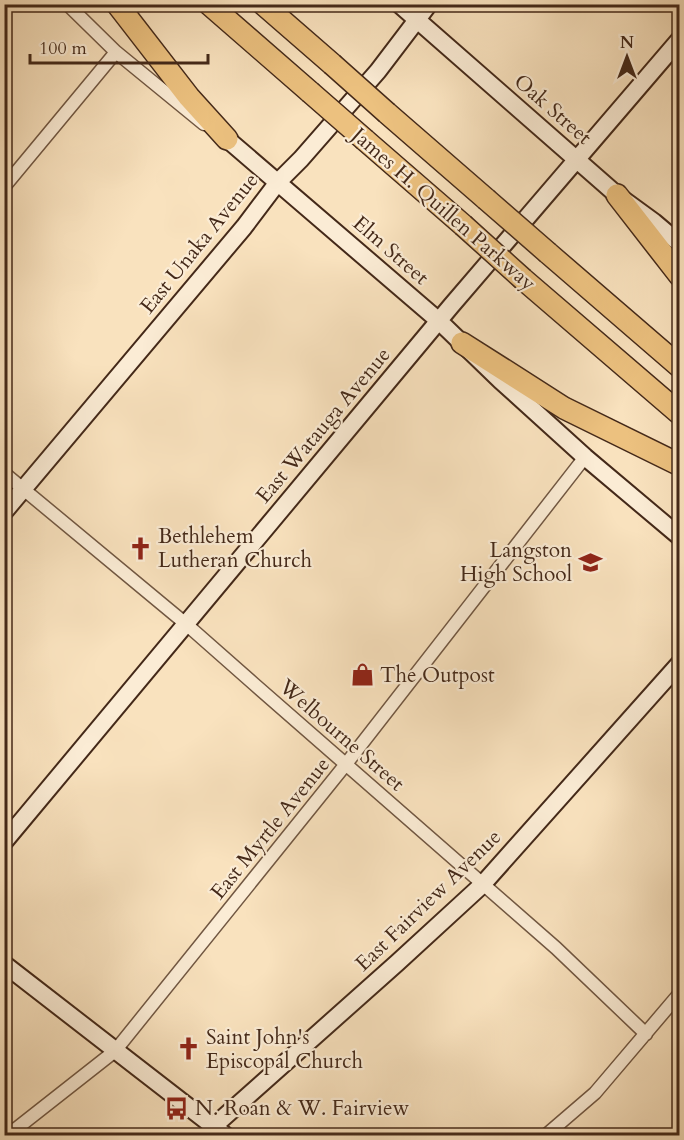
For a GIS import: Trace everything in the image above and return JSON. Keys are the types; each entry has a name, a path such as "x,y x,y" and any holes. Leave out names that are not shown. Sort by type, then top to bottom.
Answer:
{"highway":[{"path":"117,4 175,80 227,139"},
{"name":"James H. Quillen Parkway","path":"209,4 680,414"},
{"name":"James H. Quillen Parkway","path":"263,4 680,367"},
{"path":"617,195 680,276"},
{"path":"462,343 564,408 680,465"}],"main road":[{"name":"Oak Street","path":"399,4 617,195 680,244"},
{"name":"East Unaka Avenue","path":"4,512 244,227 278,182 378,71 429,4"},
{"name":"East Watauga Avenue","path":"4,843 439,321 680,39"},
{"name":"Elm Street","path":"227,139 439,321 585,457 680,537"},
{"name":"East Fairview Avenue","path":"214,1132 482,885 680,663"},
{"path":"4,964 214,1132"}],"street":[{"name":"Elm Street","path":"67,4 116,52 195,118 227,139"},
{"path":"4,187 116,52"},
{"name":"East Myrtle Avenue","path":"7,1136 115,1051 346,764 585,457"},
{"name":"Welbourne Street","path":"4,473 186,624 556,948 646,1034"},
{"path":"545,1136 595,1093 680,993"}],"place":[{"name":"Bethlehem Lutheran Church","path":"140,548"},
{"name":"Langston High School","path":"590,562"},
{"name":"The Outpost","path":"362,675"},
{"name":"Saint John's Episcopal Church","path":"188,1049"},
{"name":"N. Roan & W. Fairview","path":"177,1108"}]}
